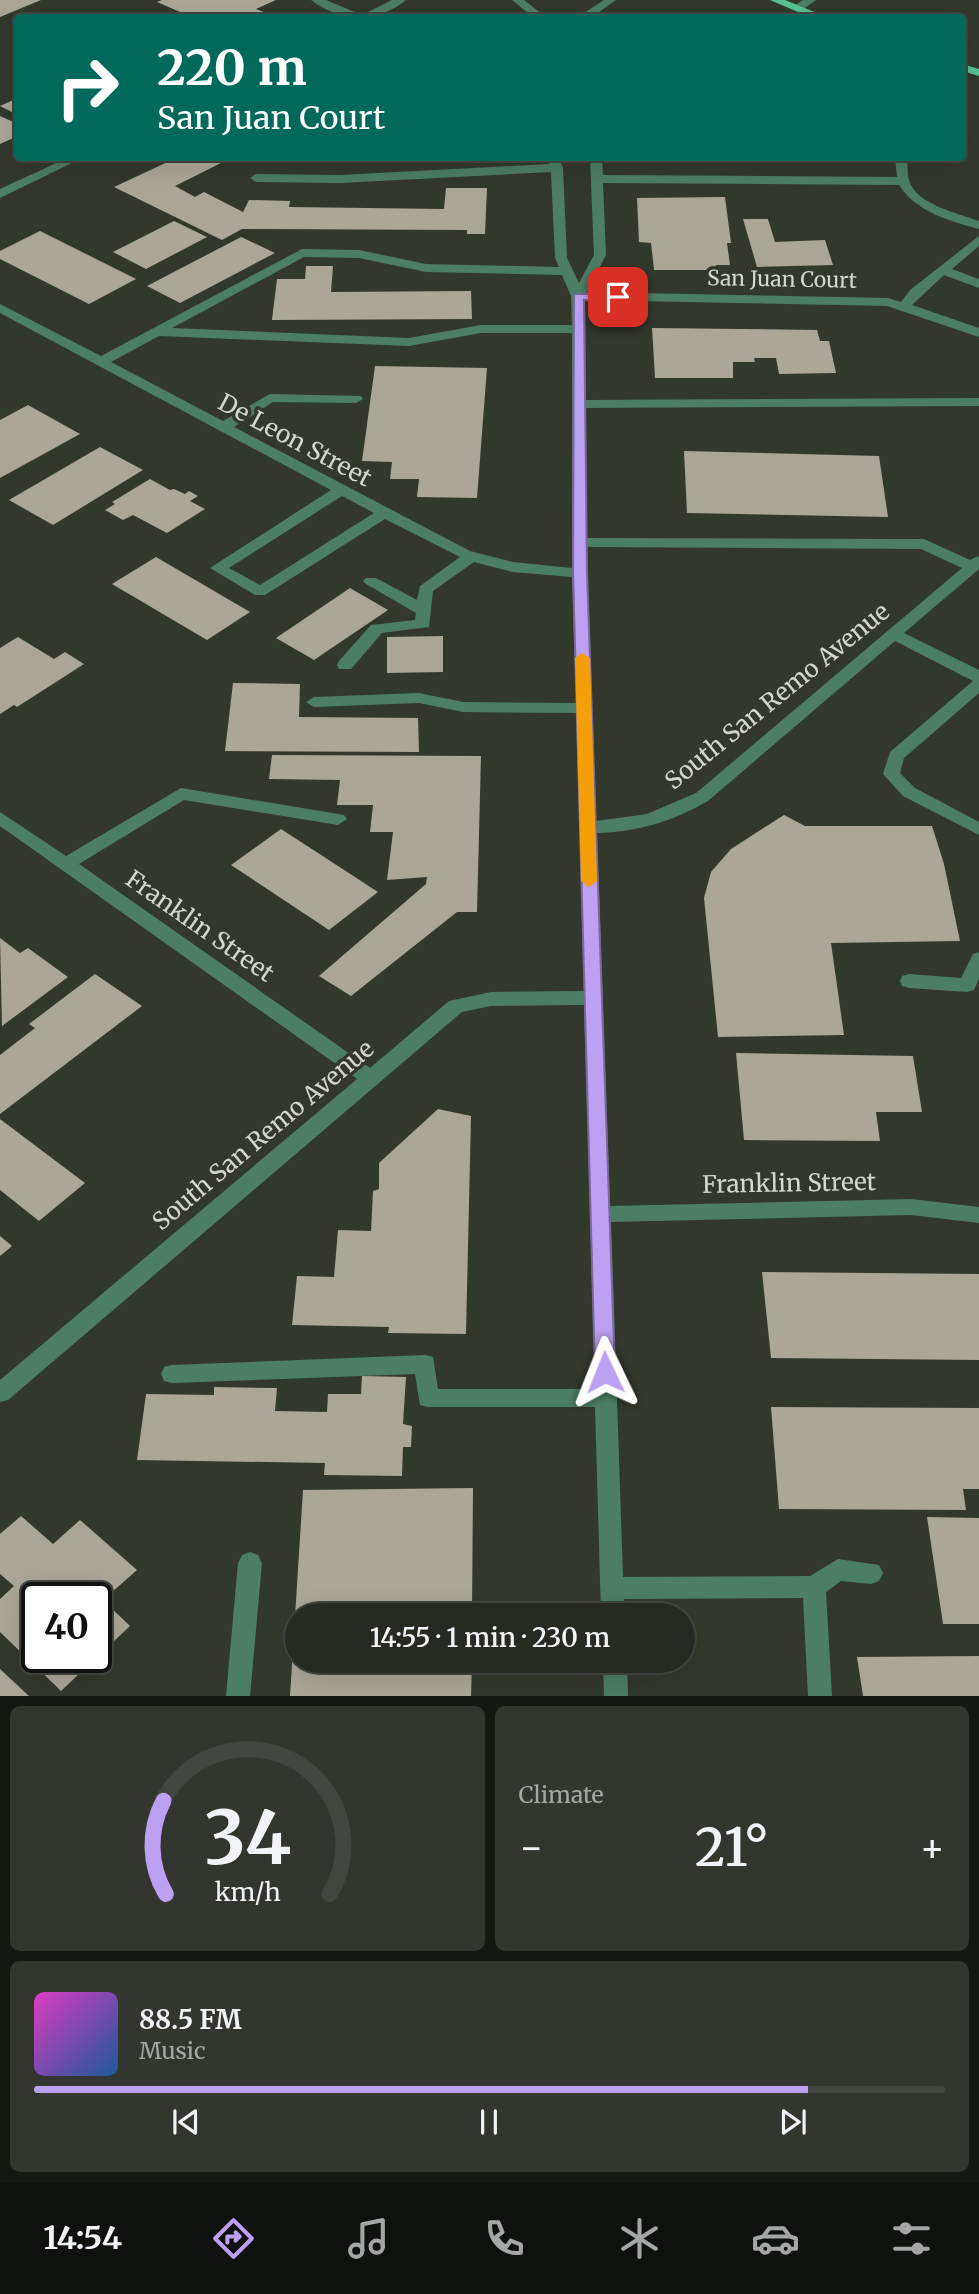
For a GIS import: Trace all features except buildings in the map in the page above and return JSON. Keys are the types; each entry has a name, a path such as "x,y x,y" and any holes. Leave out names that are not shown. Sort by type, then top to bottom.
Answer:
{"main road":[{"path":"775,0 813,14"}],"street":[{"path":"316,0 353,14"},
{"path":"371,14 401,0"},
{"path":"517,0 536,14"},
{"path":"591,14 611,0"},
{"path":"797,8 811,0"},
{"path":"0,194 70,161"},
{"path":"578,296 600,255 596,161"},
{"path":"901,161 903,181 908,192 923,204 979,225"},
{"path":"256,178 340,179 555,163 561,258 578,296 579,542 613,1603"},
{"path":"597,178 744,183 903,181"},
{"path":"903,307 979,240"},
{"path":"100,362 302,253 359,254 425,268 567,271"},
{"path":"943,270 979,284"},
{"name":"San Juan Court","path":"578,296 888,302 979,333"},
{"name":"De Leon Street","path":"0,308 471,558 511,569 580,573"},
{"path":"158,332 409,342 481,329 579,329"},
{"path":"223,427 270,398 356,399"},
{"path":"579,404 979,402"},
{"path":"341,490 218,568 260,592 384,513"},
{"path":"579,542 924,544 976,564"},
{"path":"345,665 377,628 423,624 425,589 471,558"},
{"name":"South San Remo Avenue","path":"588,827 617,827 647,821 676,813 691,804 895,635 976,564"},
{"path":"371,582 424,611"},
{"path":"895,635 979,677"},
{"path":"979,684 896,756 891,774 909,792 979,829"},
{"path":"314,702 419,698 463,707 584,708"},
{"path":"66,864 181,794 338,820"},
{"name":"Franklin Street","path":"0,818 371,1078"},
{"path":"909,981 967,985 979,959"},
{"name":"South San Remo Avenue","path":"0,1393 456,1006 491,999 592,998"},
{"name":"Franklin Street","path":"600,1214 911,1207 979,1215"},
{"path":"172,1374 425,1364 428,1398 606,1398"},
{"path":"238,1696 250,1563"},
{"path":"612,1588 814,1587 838,1570 871,1573"},
{"path":"814,1587 820,1696"},
{"path":"615,1673 616,1696"}],"slow traffic":[{"path":"582,658 589,881"}],"route":[{"path":"605,1372 580,573 578,296 618,297"}]}
